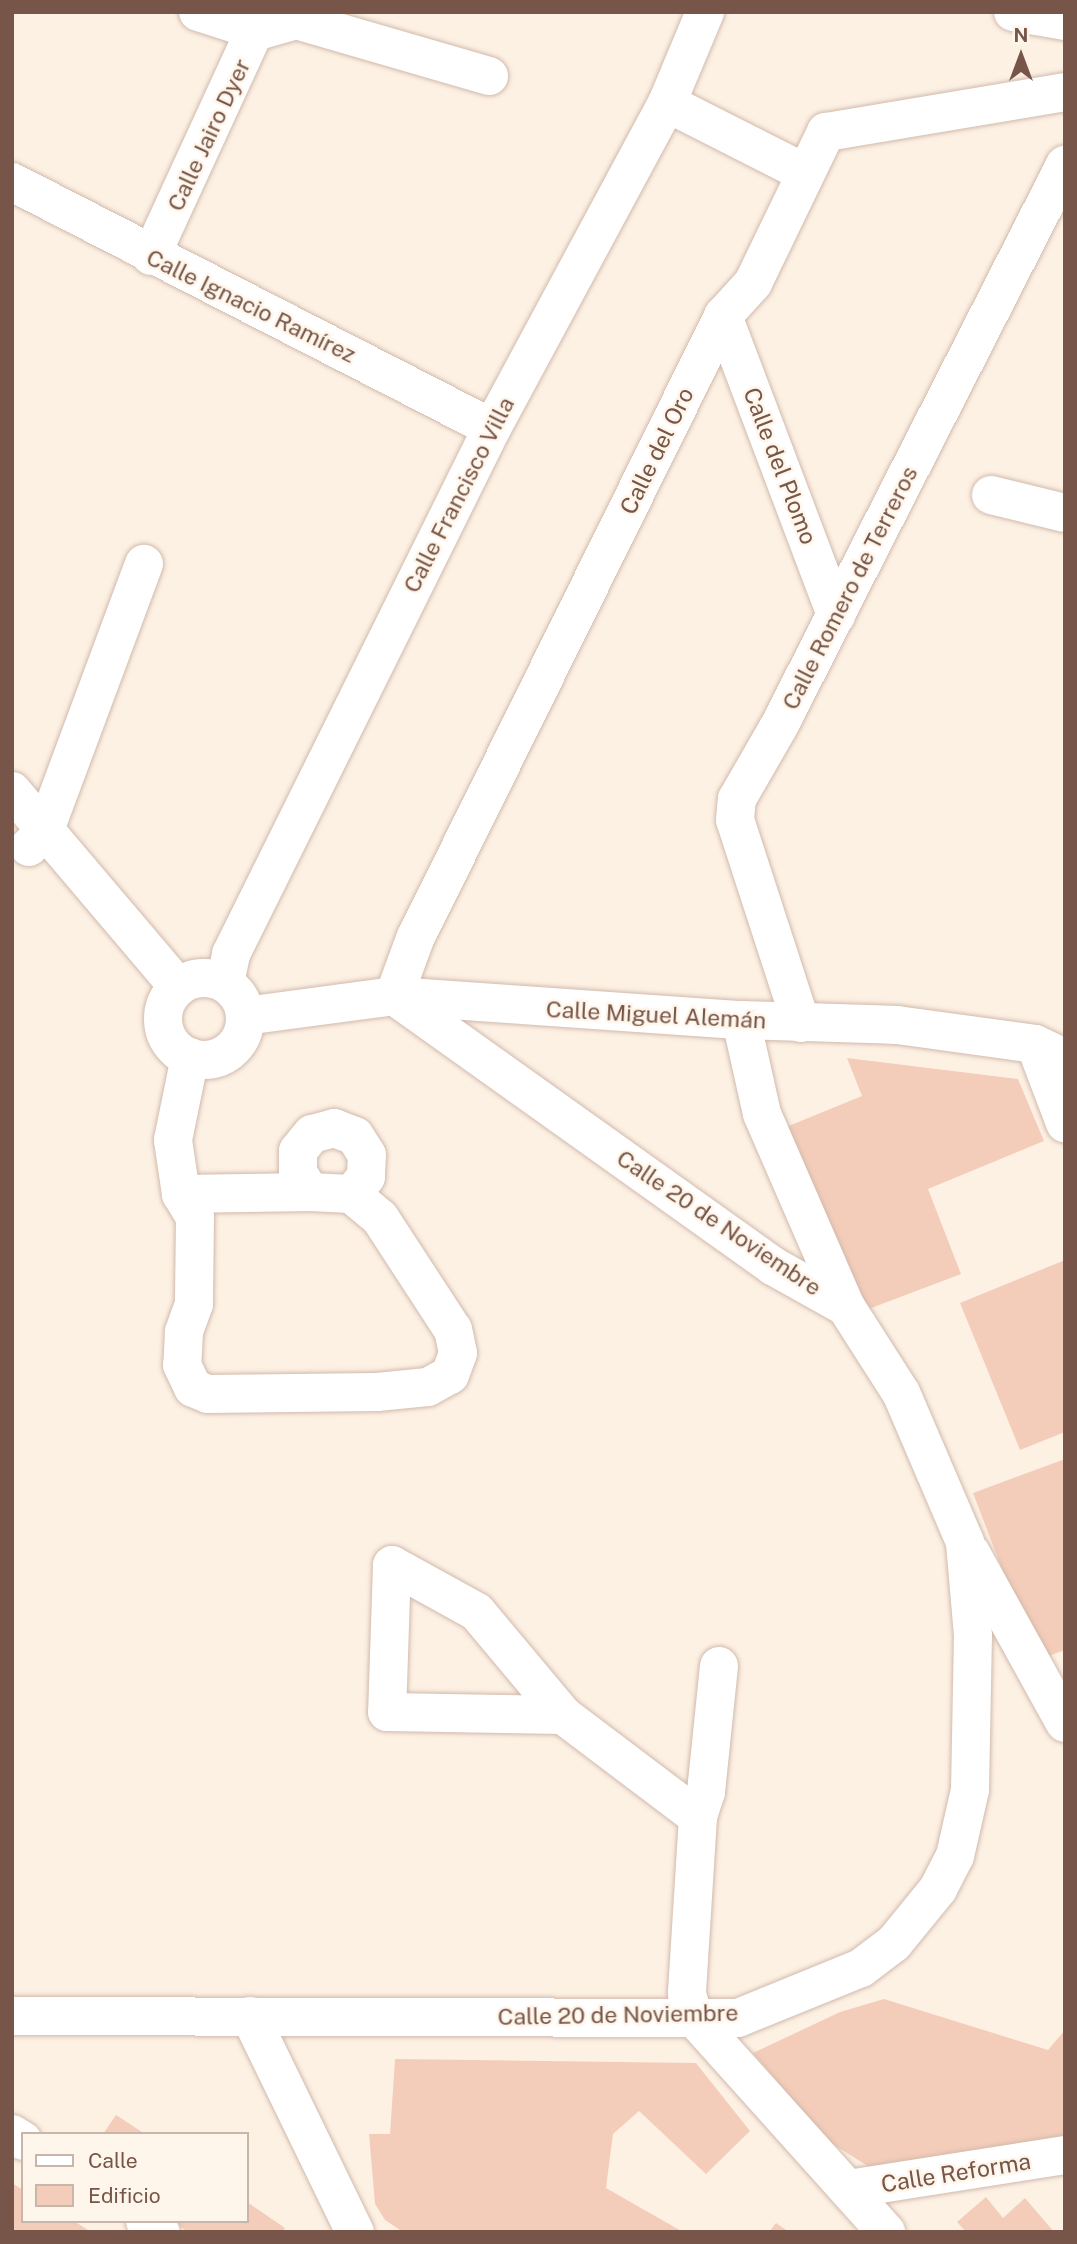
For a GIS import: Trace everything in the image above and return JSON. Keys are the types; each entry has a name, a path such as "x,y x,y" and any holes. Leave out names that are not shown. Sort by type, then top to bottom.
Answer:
{"street":[{"path":"198,12 261,22 296,20 489,76"},
{"name":"Calle Francisco Villa","path":"225,983 231,954 492,428 667,103 705,12"},
{"path":"1013,12 1065,20"},
{"name":"Calle Jairo Dyer","path":"151,256 261,22"},
{"name":"Calle del Oro","path":"394,996 415,939 723,316 753,283 803,172 826,132 1065,92"},
{"path":"667,103 803,172"},
{"name":"Calle Romero de Terreros","path":"801,1023 736,820 737,799 836,615 1065,165"},
{"name":"Calle Ignacio Ramírez","path":"12,182 151,256 492,428"},
{"name":"Calle del Plomo","path":"723,316 836,615"},
{"path":"991,495 1065,513"},
{"path":"27,840 144,564"},
{"path":"12,791 27,840 171,997"},
{"path":"198,978 225,983 242,1003 244,1030 229,1052 216,1058 190,1057 169,1040 163,1028 171,997 198,978"},
{"name":"Calle Miguel Alemán","path":"245,1016 394,996 741,1020 897,1025 1050,1051"},
{"name":"Calle 20 de Noviembre","path":"12,2016 738,2018 861,1968 894,1943 938,1889 955,1856 970,1790 973,1636 965,1542 901,1393 846,1307 773,1266 394,996"},
{"path":"741,1020 762,1114 846,1307"},
{"path":"1050,1051 1065,1123"},
{"path":"181,1194 351,1194 380,1218 453,1331 458,1353 450,1375 428,1387 231,1394 193,1388 182,1365 184,1332 194,1304 195,1217 181,1194 173,1140 190,1057"},
{"path":"310,1192 298,1173 298,1151 312,1134 334,1128 355,1136 367,1155 366,1177 351,1194"},
{"path":"965,1542 1065,1723"},
{"path":"563,1715 387,1712 392,1565 477,1612 563,1715 698,1816"},
{"path":"719,1666 706,1792 698,1816 687,1994 694,2018 886,2232"},
{"path":"250,2016 355,2232"},
{"name":"Calle Reforma","path":"848,2189 1065,2155"}],"building":[{"path":"847,1058 1018,1079 1044,1141 928,1189 961,1274 866,1310 786,1127 862,1096"},
{"path":"1065,1260 1065,1432 1020,1450 960,1303"},
{"path":"1065,1459 1065,1650 1037,1660 973,1493"},
{"path":"884,1999 1048,2050 1065,2030 1065,2140 874,2170 828,2141 753,2053 840,2012"},
{"path":"395,2059 696,2063 750,2131 706,2174 639,2111 613,2134 606,2188 683,2232 403,2232 385,2220 375,2204 369,2134 390,2134"},
{"path":"116,2115 142,2132 104,2132"},
{"path":"12,2183 21,2189 21,2223 77,2223 91,2232 12,2232"},
{"path":"986,2197 1003,2218 1025,2198 1054,2232 966,2232 957,2222"},
{"path":"248,2203 285,2228 282,2232 188,2232 175,2223 248,2223"},
{"path":"776,2223 789,2232 769,2232"}]}
